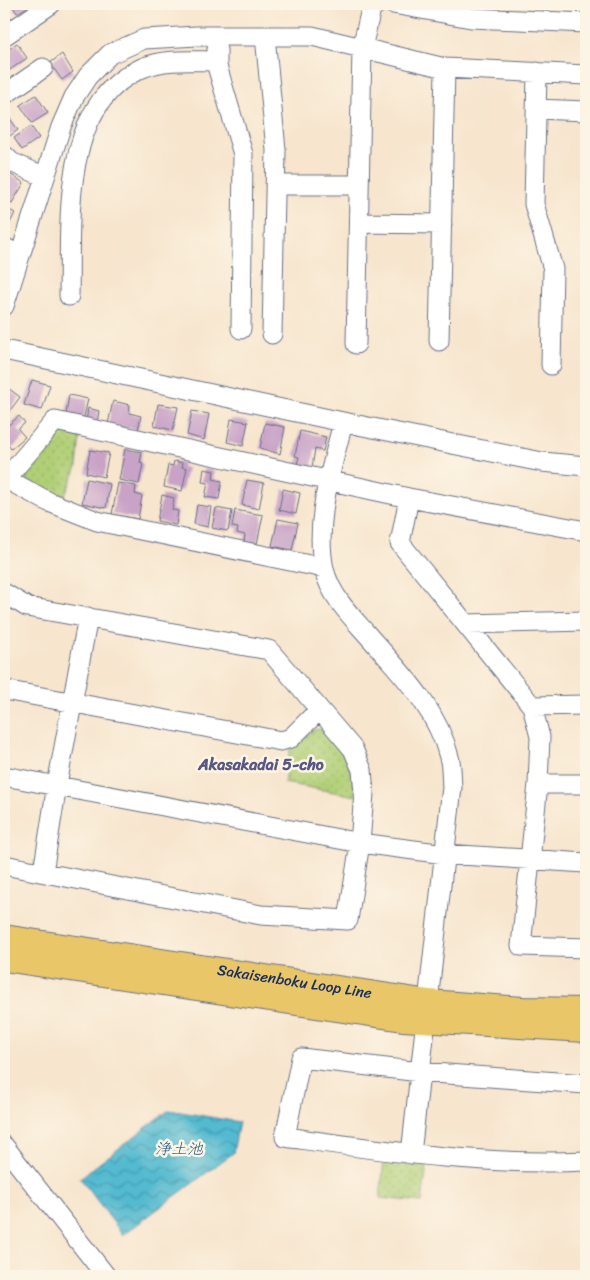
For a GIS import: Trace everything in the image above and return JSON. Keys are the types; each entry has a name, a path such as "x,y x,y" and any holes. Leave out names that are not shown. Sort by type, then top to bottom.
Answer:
{"main road":[{"name":"Sakaisenboku Loop Line","path":"4,937 428,1011 586,1030"},
{"name":"Sakaisenboku Loop Line","path":"4,959 394,1018 428,1011 586,1010"}],"street":[{"path":"4,36 51,4"},
{"path":"356,344 362,48 371,9 377,4"},
{"path":"393,4 471,18 586,22"},
{"path":"217,36 217,61 243,154 241,329"},
{"path":"4,306 12,251 45,177 74,97 88,76 110,54 144,39 217,36 312,36 445,68 586,75"},
{"path":"265,36 276,150 272,334"},
{"path":"69,296 73,181 79,146 94,112 112,87 142,68 173,61 217,61"},
{"path":"4,95 43,68"},
{"path":"439,341 445,68"},
{"path":"537,72 534,204 553,269 551,365"},
{"path":"536,109 586,111"},
{"path":"4,155 11,162 45,177"},
{"path":"275,185 360,185"},
{"path":"359,223 442,224"},
{"path":"4,350 542,462 586,466"},
{"path":"324,568 97,521 48,502 5,480 54,421 409,498 586,531"},
{"path":"343,422 329,480 320,538 328,584 341,605 411,685 436,722 449,757 452,787 411,1154"},
{"path":"409,498 400,544 532,706 540,737 538,784 521,946 586,948"},
{"path":"4,593 27,607 269,650 353,749 362,770 364,793 360,842 348,920 262,915 4,865"},
{"path":"43,872 88,617"},
{"path":"467,624 586,622"},
{"path":"4,690 281,741 291,738 319,710"},
{"path":"532,706 586,704"},
{"path":"4,776 360,842 445,854 586,863"},
{"path":"538,784 586,784"},
{"path":"586,1084 420,1072 301,1058 285,1137 411,1154 501,1162 586,1161"},
{"path":"4,1146 106,1276"}],"green space":[{"path":"62,432 80,436 77,467 63,500 27,482 24,471 54,435"},
{"path":"320,729 328,733 346,758 353,778 356,796 284,783 290,749 313,730"},
{"path":"384,1161 427,1165 422,1202 380,1198"}],"water":[{"name":"浄土池","path":"169,1110 239,1122 233,1153 123,1235 80,1178"}],"building":[{"path":"11,4 25,4 27,7 17,13"},
{"path":"17,43 27,58 4,74 4,53"},
{"path":"62,54 73,72 62,80 50,63"},
{"path":"36,95 48,113 32,123 20,105"},
{"path":"4,112 18,130 4,140"},
{"path":"31,126 39,138 22,150 14,138"},
{"path":"10,174 24,183 12,203 4,198 4,184"},
{"path":"4,207 15,213 4,235"},
{"path":"32,380 50,385 42,410 24,405"},
{"path":"4,385 20,397 9,412 4,408"},
{"path":"69,395 88,399 84,417 66,414"},
{"path":"113,401 130,405 129,413 141,416 138,430 108,424"},
{"path":"158,404 178,407 173,430 154,426"},
{"path":"88,408 99,411 97,423 86,421"},
{"path":"192,411 209,414 204,440 187,435"},
{"path":"19,416 25,423 18,429 25,437 11,449 4,440 4,429"},
{"path":"231,419 248,422 243,446 227,442"},
{"path":"265,423 285,427 280,454 260,448"},
{"path":"300,431 326,437 323,451 315,449 312,467 297,464 299,457 295,456"},
{"path":"125,449 142,452 140,463 143,464 139,484 119,480"},
{"path":"90,450 109,453 104,477 86,473"},
{"path":"174,461 183,463 182,467 187,468 182,491 164,487 168,465 173,466"},
{"path":"204,469 214,471 213,479 222,481 219,499 205,497 208,483 202,482"},
{"path":"87,479 110,484 106,508 82,503"},
{"path":"247,480 264,483 259,509 242,505"},
{"path":"118,483 136,486 135,494 142,496 138,519 112,514"},
{"path":"283,489 300,493 296,514 279,510"},
{"path":"162,495 174,498 172,510 178,511 176,525 157,521"},
{"path":"197,505 211,507 208,527 194,524"},
{"path":"216,508 232,511 228,531 212,528"},
{"path":"235,510 263,515 257,544 244,542 245,535 237,533 238,528 232,527"},
{"path":"278,519 298,523 292,550 272,546"}],"district":[{"name":"Akasakadai 5-cho","path":"261,764"}]}
